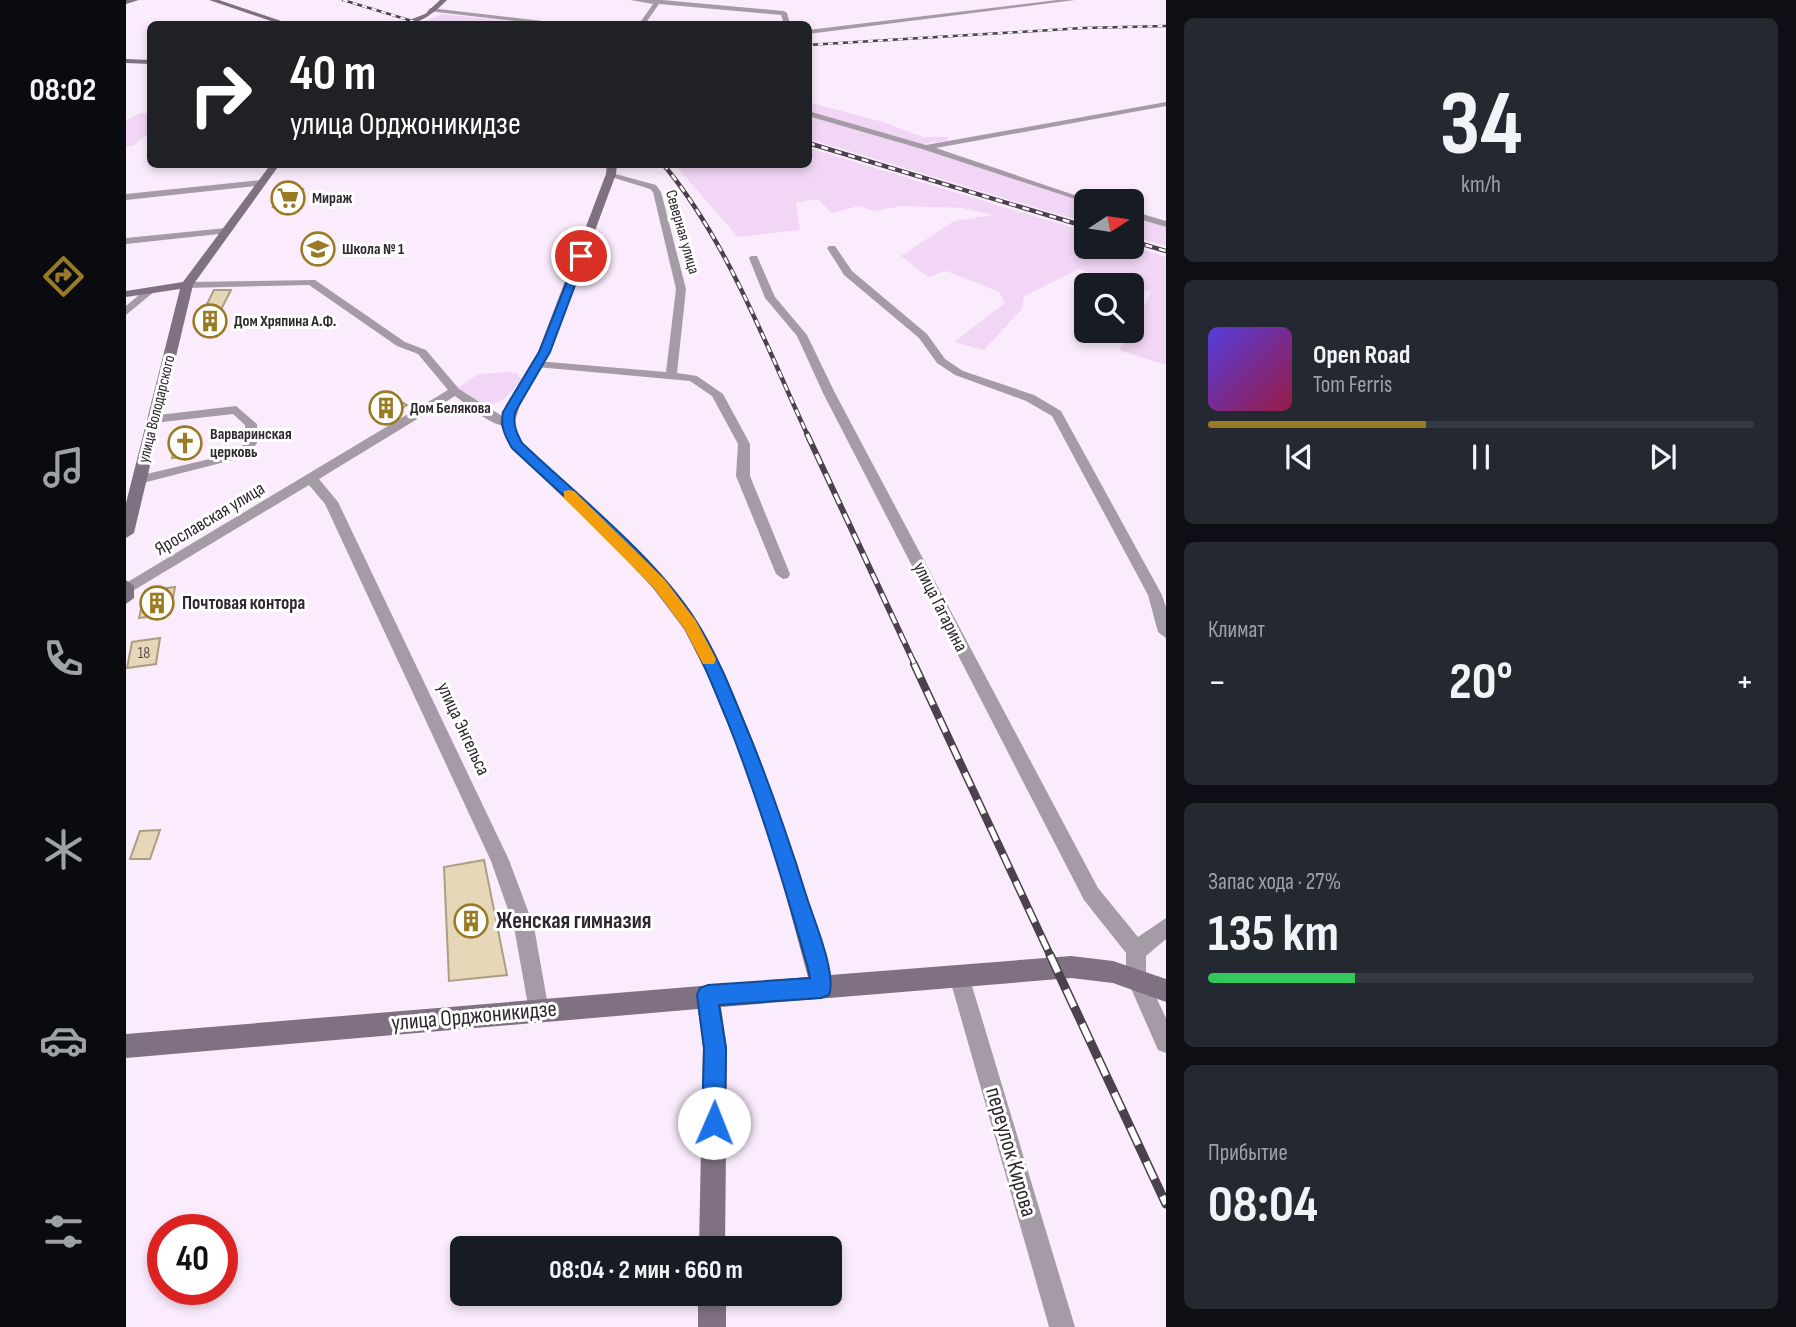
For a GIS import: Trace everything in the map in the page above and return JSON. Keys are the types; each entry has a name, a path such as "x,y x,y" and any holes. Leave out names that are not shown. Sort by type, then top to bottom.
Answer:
{"main road":[{"path":"126,2 136,0"},
{"path":"212,0 277,21"},
{"path":"417,21 444,0"},
{"path":"403,21 430,10"},
{"path":"126,61 147,62"},
{"path":"126,294 187,285 272,168"},
{"path":"612,169 578,267 537,364 513,405 507,423 516,445 650,575 690,625 716,674 749,754 787,863 818,968 821,988"},
{"name":"улица Володарского","path":"126,533 187,285"},
{"path":"126,589 126,598"},
{"name":"улица Орджоникидзе","path":"126,1046 1076,966 1136,977 1166,991"},
{"path":"708,995 715,1048 712,1236"},
{"path":"712,1306 712,1327"}],"street":[{"path":"633,0 784,13 786,21"},
{"path":"812,32 1072,0"},
{"path":"644,21 658,1"},
{"path":"430,10 525,21"},
{"path":"925,147 1166,104"},
{"path":"812,114 925,147 1074,196"},
{"name":"Северная улица","path":"612,169 653,187 657,192 681,289 671,376"},
{"path":"126,197 262,183"},
{"path":"1144,218 1166,224"},
{"path":"126,241 226,231"},
{"path":"832,247 848,272 923,336 941,361 959,373 1030,398 1057,415 1139,563 1155,595 1166,632"},
{"name":"улица Гагарина","path":"754,258 770,298 802,335 835,404 1091,894 1124,932 1136,951"},
{"path":"187,285 311,282 401,344 422,352 454,391 486,413 507,423"},
{"path":"126,312 150,291"},
{"path":"537,364 693,378 717,394 744,444 743,476 783,574"},
{"name":"Ярославская улица","path":"126,589 312,480 454,391"},
{"path":"139,480 239,456 248,452 252,446 251,425 236,410 153,419"},
{"name":"улица Энгельса","path":"312,480 331,502 500,860 524,927 538,1011"},
{"path":"1166,927 1136,951 1136,977 1166,1042"},
{"name":"переулок Кирова","path":"959,976 1062,1327"}],"shaded area":[{"path":"443,14 507,21 424,21"},
{"path":"812,103 883,122 923,137 948,137 947,141 914,145 1074,199 1074,219 812,140"},
{"path":"140,113 147,113 147,134 133,146 126,146 126,120"},
{"path":"812,149 1074,228 1074,259 1144,259 1144,250 1166,257 1166,365 1119,350 1124,343 1144,343 1144,306 1151,292 1144,290 1144,273 1092,273 1079,269 1024,296 1022,309 984,350 954,342 1005,303 999,292 946,271 928,277 901,256 954,221 993,215 962,208 902,206 875,211 859,206 831,213 818,199 796,203 800,230 738,237 678,168 812,168"},
{"path":"1144,221 1166,227 1166,246 1144,240"},
{"path":"517,373 522,380 507,396 493,404 487,405 460,391 459,387 478,374"}],"building":[{"name":"Мираж","path":"284,189 303,189 292,207 273,207"},
{"path":"214,290 231,290 213,325 196,326"},
{"name":"Дом Белякова","path":"394,398 407,405 389,416 377,409"},
{"name":"Варваринская церковь","path":"190,428 189,451 182,457 172,458 177,430"},
{"name":"Почтовая контора","path":"175,587 170,614 139,618 145,591"},
{"path":"160,638 156,664 127,668 132,642"},
{"path":"160,830 150,859 130,859 140,831"},
{"name":"Женская гимназия","path":"484,860 507,975 449,981 444,867"}],"railway":[{"path":"343,0 412,21"},
{"path":"812,45 1083,28 1166,26"},
{"path":"812,144 1074,223"},
{"path":"666,168 707,226 726,260 808,436"},
{"path":"1144,245 1166,251"},
{"path":"807,434 915,665"},
{"path":"914,664 1051,957"},
{"path":"1050,955 1166,1204"}],"slow traffic":[{"path":"569,494 659,584 690,625 708,659"}],"place":[{"name":"Мираж","path":"288,198"},
{"name":"Школа № 1","path":"318,249"},
{"name":"Дом Хряпина А.Ф.","path":"210,321"},
{"name":"Дом Белякова","path":"386,408"},
{"name":"Варваринская церковь","path":"185,443"},
{"name":"Почтовая контора","path":"157,603"},
{"name":"Женская гимназия","path":"471,921"}],"route":[{"path":"581,256 544,352 509,412 507,423 516,445 606,529 659,584 690,625 716,674 749,754 787,863 818,968 821,988 708,995 715,1048 714,1123"}]}
